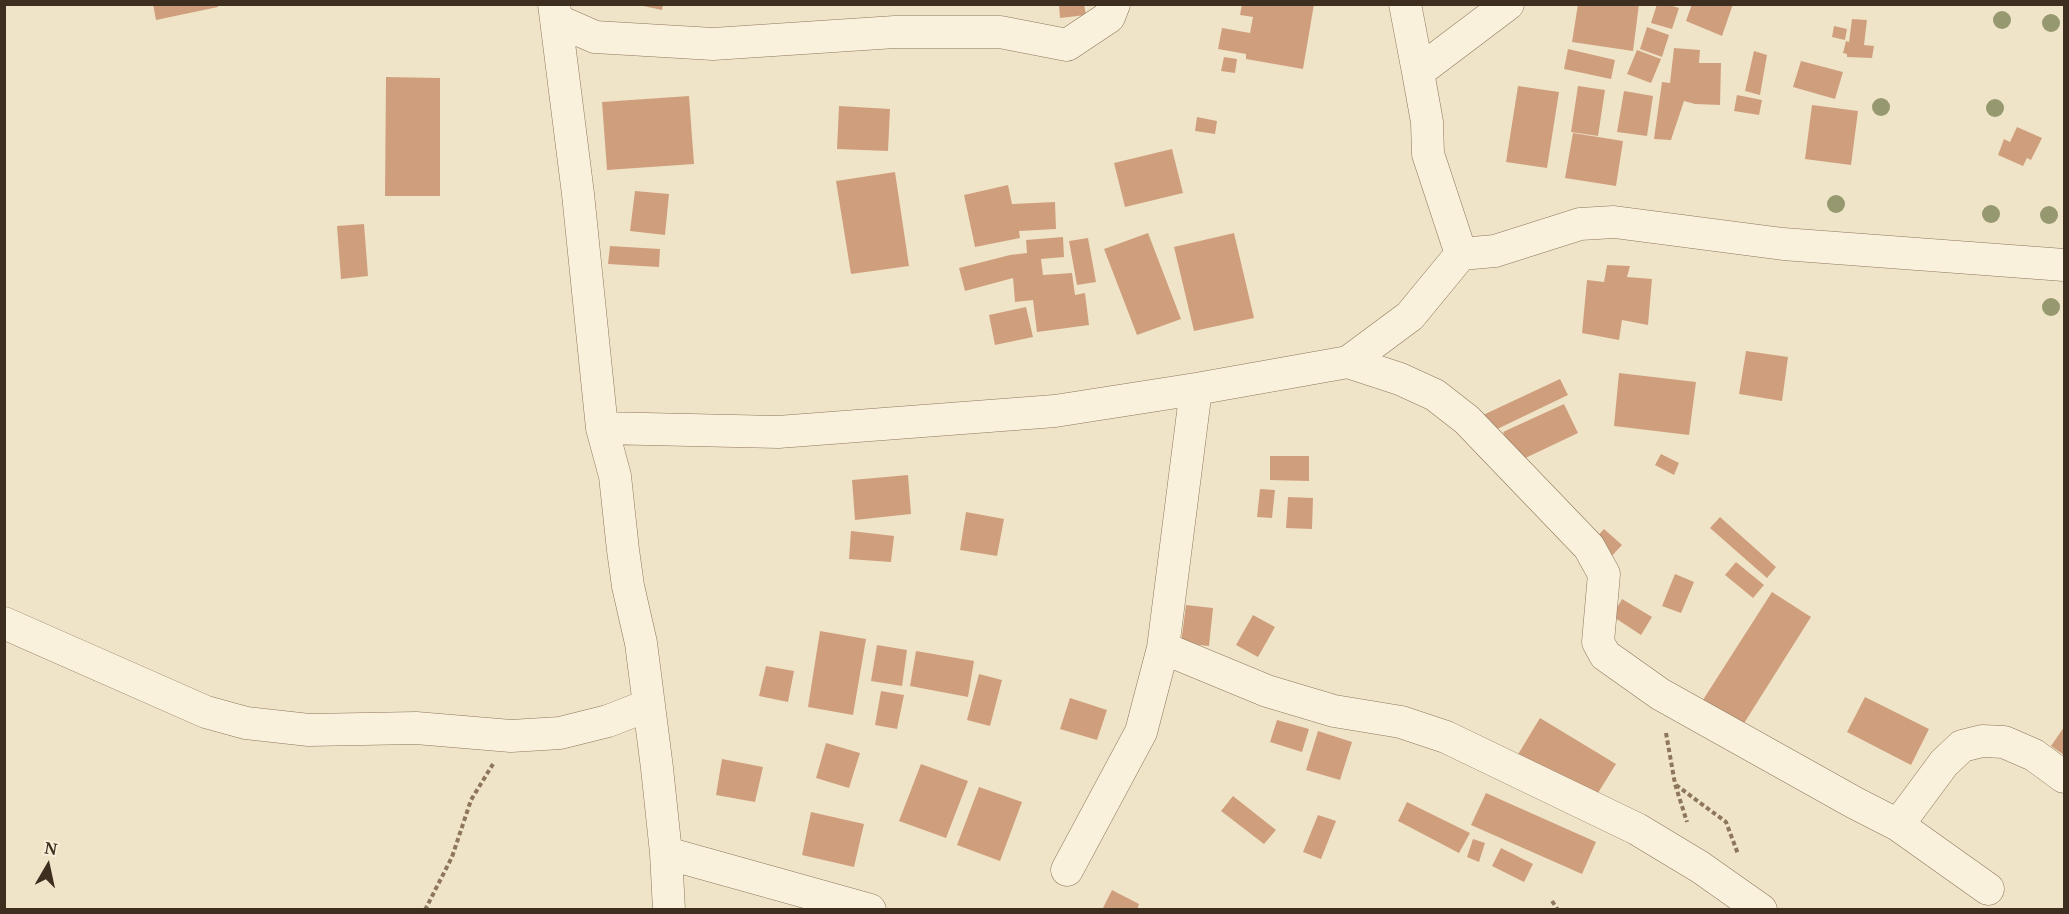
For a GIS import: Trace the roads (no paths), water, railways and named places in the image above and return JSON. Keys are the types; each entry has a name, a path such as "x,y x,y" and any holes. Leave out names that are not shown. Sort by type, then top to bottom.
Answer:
{"street":[{"path":"555,12 595,37 713,44 895,32 1000,32 1067,45 1109,17 1114,4"},
{"path":"1405,4 1427,122 1428,154 1461,254"},
{"path":"1418,72 1508,4"},
{"path":"555,12 578,194 603,428 615,476 626,574 641,643 649,705 666,853 669,909"},
{"path":"603,428 778,432 1055,411 1348,362 1410,316 1461,254 1495,251 1580,224 1614,222 1784,244 2064,265"},
{"path":"1348,362 1401,379 1435,395 1467,420 1589,547 1604,574 1598,642 1605,655 1660,694 1845,798 1898,825 1988,889"},
{"path":"1067,870 1141,732 1163,648 1196,389"},
{"path":"4,623 206,712 246,723 309,730 416,728 511,736 560,733 608,721 649,705"},
{"path":"1163,648 1267,691 1334,711 1401,722 1446,737 1637,830 1700,867 1751,904"},
{"path":"1898,825 1944,763 1962,746 1982,741 2004,742 2034,755 2064,777"},
{"path":"666,853 870,909"}]}
